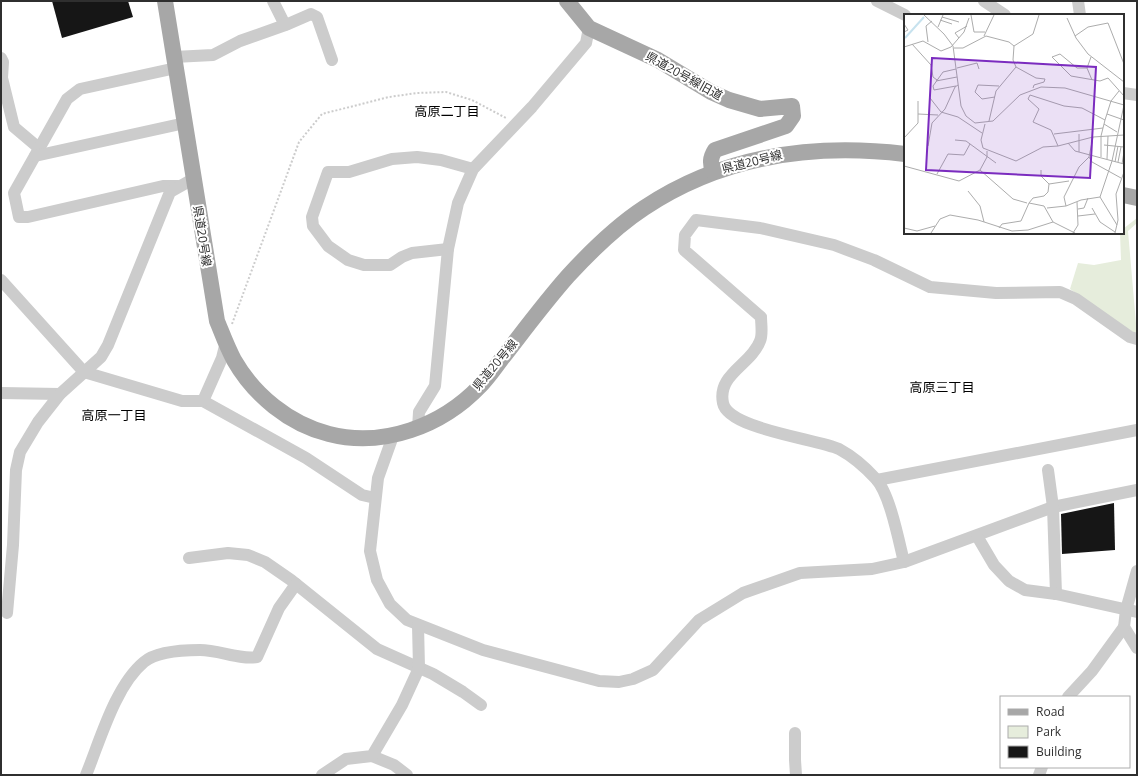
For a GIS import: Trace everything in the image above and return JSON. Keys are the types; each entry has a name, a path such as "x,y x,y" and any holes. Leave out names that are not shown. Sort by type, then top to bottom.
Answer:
{"main road":[{"name":"県道20号線","path":"165,1 211,292 217,321 234,360 254,387 275,408 288,417 321,432 338,437 374,438 393,436 418,428 444,416 480,386 568,276 610,234 646,207 713,172 764,158 811,150 853,150 904,154"},
{"name":"県道20号線旧道","path":"567,1 589,28 658,60 695,84 728,100 760,109 792,106 793,116 786,126 715,150 711,156 710,163 713,172"},
{"path":"1124,195 1137,198"}],"street":[{"path":"273,1 285,26"},
{"path":"877,1 904,14"},
{"path":"984,1 1004,14"},
{"path":"178,186 163,186 28,217 19,217 14,193 68,99 80,89 213,54 240,41 285,26 311,14 317,17 332,60"},
{"path":"418,428 419,412 435,386 448,249 458,203 473,169 532,107 586,43 589,28"},
{"path":"1,58 3,62 2,78 14,127 37,152"},
{"path":"1124,93 1137,95"},
{"path":"37,152 185,123"},
{"path":"448,249 412,254 402,257 390,265 364,265 348,260 328,246 313,226 312,217 328,172 350,172 392,159 417,157 441,160 473,169"},
{"path":"7,612 13,545 16,470 20,452 34,428 60,394 100,357 108,345 170,192 178,186 193,179"},
{"path":"904,562 885,494 877,480 850,455 837,448 772,432 736,418 723,406 722,392 732,373 750,357 761,340 760,317 684,250 685,235 696,220 760,228 834,245 874,260 930,287 996,293 1060,292 1076,299 1130,336 1137,339"},
{"path":"1,280 84,372 182,401 203,401 306,458 362,495 375,498"},
{"path":"203,401 222,358 226,342"},
{"path":"1,393 60,394"},
{"path":"877,480 1137,430"},
{"path":"393,436 378,478 370,552 377,580 390,604 407,620 483,650 599,681 619,682 633,679 653,670 699,620 743,593 800,573 872,569 904,562 1053,507 1137,490"},
{"path":"1048,470 1053,507 1056,594"},
{"path":"977,536 994,565 1009,581 1025,590 1056,594 1132,611"},
{"path":"189,558 228,554 248,555 265,562 296,584 377,649 419,668 463,692 481,705"},
{"path":"1069,696 1092,671 1124,627 1132,611 1137,572"},
{"path":"86,775 113,708 127,681 144,661 160,655 187,650 209,650 248,658 257,657 279,608 296,584"},
{"path":"372,756 402,705 419,668 418,625"},
{"path":"1124,627 1137,648"},
{"path":"796,733 796,775"},
{"path":"322,775 346,759 372,756 394,765 407,775"}],"green space":[{"path":"1137,218 1137,223 1128,231 1137,335 1070,289 1078,263 1094,265 1121,260 1120,234 1124,234 1124,228"}],"building":[{"path":"52,1 128,1 133,17 62,38"},
{"path":"1114,503 1115,550 1062,554 1061,514"}],"district":[{"name":"高原二丁目","path":"447,111"},
{"name":"高原三丁目","path":"942,387"},
{"name":"高原一丁目","path":"114,415"}]}
